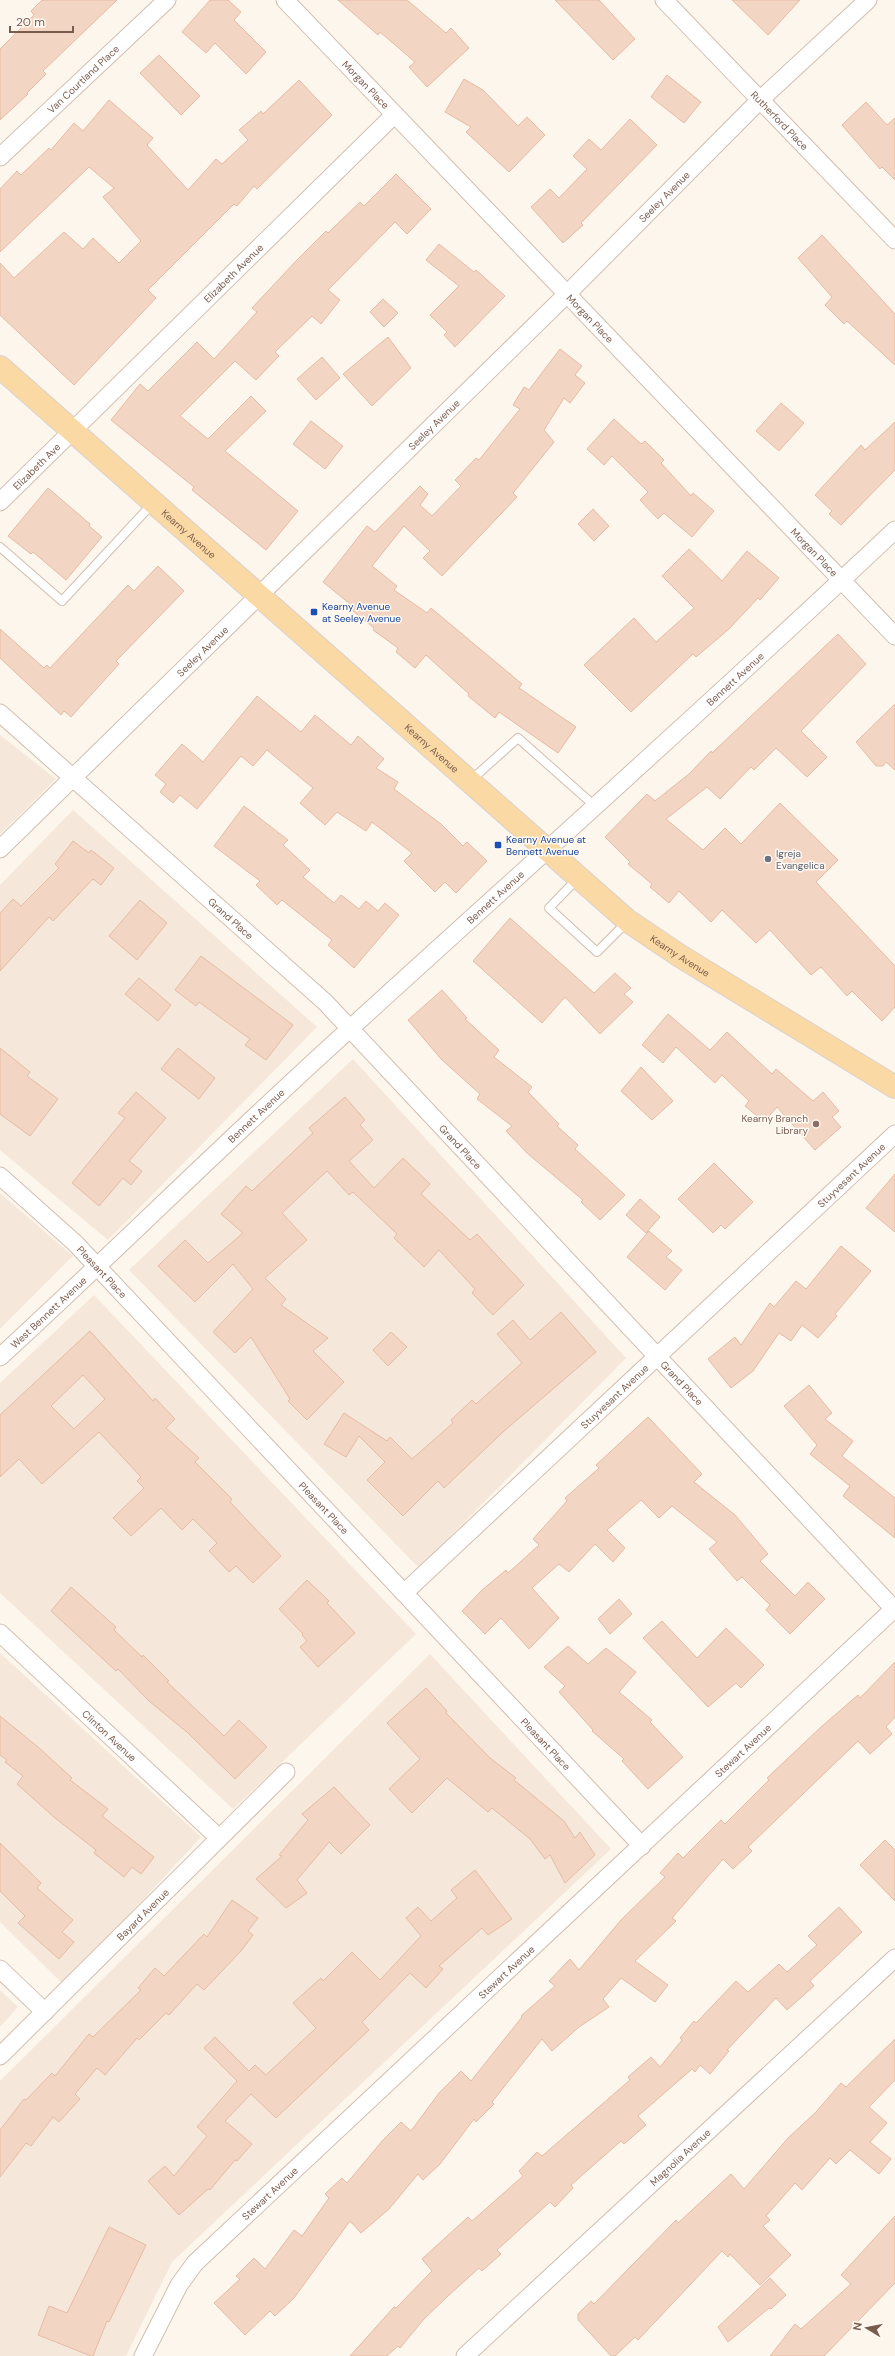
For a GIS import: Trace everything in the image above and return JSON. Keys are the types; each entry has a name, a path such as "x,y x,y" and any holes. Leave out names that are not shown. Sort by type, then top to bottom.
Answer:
{"main road":[{"name":"Kearny Avenue","path":"0,367 154,502 258,597 470,781 628,921 680,956 895,1087"}],"street":[{"name":"Van Courtland Place","path":"0,157 166,0"},
{"name":"Morgan Place","path":"284,0 895,636"},
{"name":"Rutherford Place","path":"664,0 895,240"},
{"name":"Seeley Avenue","path":"0,849 566,295 760,100 868,0"},
{"name":"Elizabeth Avenue","path":"74,431 394,116"},
{"name":"Elizabeth Ave","path":"0,502 74,431"},
{"name":"Bennett Avenue","path":"98,1268 350,1028 548,850 895,530"},
{"name":"Grand Place","path":"0,713 325,1002 894,1608"},
{"name":"Stuyvesant Avenue","path":"404,1593 895,1134"},
{"name":"Pleasant Place","path":"0,1176 75,1243 642,1846"},
{"name":"West Bennett Avenue","path":"0,1357 98,1268"},
{"name":"Stewart Avenue","path":"143,2356 179,2285 195,2262 642,1846 894,1608"},
{"name":"Clinton Avenue","path":"0,1633 219,1838"},
{"name":"Bayard Avenue","path":"0,2056 286,1772"},
{"name":"Magnolia Avenue","path":"465,2356 895,1958"},
{"path":"0,1969 45,2012"}],"lane":[{"path":"0,547 62,601 154,502"},
{"path":"470,781 518,738 596,806"},
{"path":"579,877 549,908 597,952 628,921"}],"shaded area":[{"path":"0,735 56,779 0,834"},
{"path":"73,810 317,1027 108,1240 0,1150 0,885"},
{"path":"353,1059 626,1358 419,1568 129,1270"},
{"path":"0,1193 73,1256 0,1329"},
{"path":"94,1295 416,1634 233,1809 0,1593 0,1383"},
{"path":"0,1653 201,1837 64,1985 0,1922"},
{"path":"430,1654 611,1849 172,2262 126,2356 0,2356 0,2081"},
{"path":"0,1990 18,2007 0,2027"}],"building":[{"path":"42,0 117,0 43,71 46,74 27,93 28,94 0,120 0,49 34,15 31,11"},
{"path":"210,0 228,0 241,12 234,20 266,52 246,74 215,43 206,53 182,32"},
{"path":"338,0 407,0 446,33 451,28 469,48 427,87 409,67 415,62 380,32 378,35"},
{"path":"555,0 599,0 635,39 613,60"},
{"path":"732,0 800,0 768,35"},
{"path":"159,55 200,96 181,115 140,73"},
{"path":"667,75 701,102 684,123 651,97"},
{"path":"464,79 483,90 518,126 527,117 545,135 509,172 466,132 471,127 445,112"},
{"path":"299,80 332,115 257,189 254,186 237,206 234,204 148,290 156,298 74,385 0,315 0,263 14,278 64,232 83,249 93,238 119,263 141,241 103,197 114,188 89,167 0,252 0,189 17,171 21,175 49,148 51,150 74,123 83,131 109,100 153,138 147,145 188,190 216,159 222,164 248,140 239,130 261,111 263,114"},
{"path":"866,102 887,125 895,118 895,180 882,167 880,169 842,125"},
{"path":"630,119 657,145 581,223 583,225 563,243 531,207 550,189 559,198 587,169 573,156 589,139 601,150"},
{"path":"396,174 431,209 407,234 395,222 328,290 340,300 321,324 312,316 275,352 279,356 256,380 235,361 180,416 208,439 251,396 266,411 225,451 298,511 266,550 192,490 194,487 111,420 140,384 148,391 197,342 214,359 257,312 252,308 296,261 326,231 328,233 360,202 364,206"},
{"path":"822,235 895,314 895,365 847,321 844,324 825,305 832,297 798,258"},
{"path":"439,244 474,272 476,270 505,296 455,347 444,335 447,332 430,315 459,286 426,260"},
{"path":"383,299 398,313 384,327 370,312"},
{"path":"388,337 411,368 372,406 343,374"},
{"path":"560,349 582,366 575,375 585,383 570,403 564,398 544,430 554,442 513,493 517,497 442,576 423,558 430,551 404,526 372,566 397,586 394,590 427,613 431,608 522,684 519,688 576,727 558,753 499,712 495,718 468,696 469,694 426,655 415,668 396,652 398,648 373,630 374,628 348,607 350,604 323,582 367,526 375,532 420,486 428,494 420,505 432,516 461,486 455,480 476,458 479,460 520,409 513,405 524,387 529,390"},
{"path":"322,357 340,378 316,400 297,379"},
{"path":"781,403 804,423 779,451 756,431"},
{"path":"614,419 641,444 645,441 664,460 661,463 691,496 693,493 714,511 692,537 664,513 658,519 640,500 648,492 612,456 604,465 587,449"},
{"path":"311,421 343,446 325,469 293,444"},
{"path":"895,422 895,470 841,525 829,514 832,511 815,495 861,445 865,450"},
{"path":"48,488 90,524 89,526 102,537 66,580 33,552 31,554 8,536"},
{"path":"593,509 609,526 594,541 578,524"},
{"path":"689,549 722,581 747,551 779,578 760,600 758,598 729,629 696,657 693,654 631,712 584,665 634,618 656,642 694,608 662,576"},
{"path":"158,566 184,591 116,661 119,664 71,717 64,711 61,715 0,658 0,629 44,668 47,665 50,668 128,585 134,591"},
{"path":"838,634 866,664 801,731 827,757 807,777 776,748 754,770 751,767 720,799 707,787 666,819 703,850 725,828 741,844 780,803 838,860 816,882 895,966 895,1007 882,1021 852,991 847,996 821,967 811,975 770,930 756,943 722,910 711,922 679,891 669,903 650,887 652,884 628,864 630,862 605,837 647,794 655,801 689,774 711,751 712,753"},
{"path":"257,696 301,732 315,715 351,745 358,736 384,759 376,768 398,782 394,789 441,824 463,846 467,842 487,861 456,893 445,882 435,892 404,861 412,853 372,822 366,831 337,812 325,825 300,803 313,788 267,750 253,766 241,756 197,809 180,795 173,803 160,792 166,784 155,775 182,744 203,762"},
{"path":"895,704 895,770 886,762 883,766 876,766 856,742"},
{"path":"244,806 288,840 283,845 310,870 303,877 334,903 341,895 359,909 366,901 378,911 385,903 399,915 354,968 328,945 332,940 282,900 277,905 256,885 260,881 214,846"},
{"path":"73,841 89,853 91,850 114,868 101,885 93,879 53,921 49,917 0,971 0,913 13,899 21,906 59,868 55,864"},
{"path":"140,900 167,923 137,960 109,936"},
{"path":"510,918 594,993 615,973 631,988 624,994 633,1002 600,1034 565,997 542,1023 473,961"},
{"path":"201,956 293,1025 266,1060 245,1045 250,1039 199,1002 196,1006 175,990"},
{"path":"139,978 171,1005 158,1021 125,994"},
{"path":"442,990 467,1018 465,1019 499,1050 494,1057 532,1087 528,1092 559,1124 557,1126 578,1145 575,1149 625,1195 600,1220 581,1202 583,1200 528,1154 506,1131 512,1126 477,1099 480,1094 441,1059 408,1020"},
{"path":"668,1014 710,1050 727,1032 772,1074 776,1069 813,1101 823,1092 839,1111 832,1117 841,1127 815,1150 777,1107 764,1122 745,1106 749,1101 722,1075 715,1083 676,1047 663,1063 642,1045"},
{"path":"0,1048 30,1072 27,1076 58,1099 30,1136 0,1114"},
{"path":"178,1048 215,1078 199,1099 161,1069"},
{"path":"641,1067 673,1101 652,1120 621,1091"},
{"path":"136,1092 166,1118 129,1161 142,1171 131,1185 123,1178 99,1206 72,1183 125,1118 118,1113"},
{"path":"345,1097 365,1120 360,1125 373,1140 349,1161 374,1188 403,1158 430,1184 421,1194 470,1240 477,1234 524,1285 493,1315 472,1293 475,1289 439,1250 424,1267 394,1238 397,1234 353,1192 349,1195 327,1171 282,1213 307,1240 265,1278 286,1299 281,1305 328,1338 313,1351 344,1382 307,1420 288,1401 290,1399 251,1337 235,1353 213,1332 253,1289 233,1264 195,1302 158,1266 185,1240 208,1263 243,1233 221,1214 246,1186 252,1191 313,1133 309,1128"},
{"path":"714,1163 753,1202 725,1229 721,1225 713,1233 678,1199"},
{"path":"895,1174 895,1232 866,1208"},
{"path":"640,1199 660,1217 646,1233 626,1215"},
{"path":"649,1231 672,1251 666,1257 682,1270 665,1290 627,1257"},
{"path":"841,1246 871,1271 835,1314 837,1316 818,1338 802,1325 791,1341 779,1333 753,1371 731,1388 708,1359 735,1337 741,1345 770,1303 774,1307 796,1281 806,1289"},
{"path":"561,1312 596,1352 503,1432 444,1488 438,1481 403,1516 367,1480 385,1462 359,1436 346,1457 324,1444 344,1413 387,1441 390,1437 412,1459 453,1423 451,1420 472,1400 476,1404 522,1363 497,1334 513,1320 530,1340"},
{"path":"90,1331 153,1401 155,1398 175,1419 166,1428 199,1458 195,1462 232,1499 230,1502 281,1556 253,1583 236,1566 229,1572 209,1551 217,1543 193,1519 182,1530 161,1508 131,1536 113,1518 144,1488 137,1481 141,1477 99,1432 42,1484 19,1459 0,1477 0,1415","holes":["83,1375 105,1399 74,1429 51,1406"]},
{"path":"391,1332 407,1347 388,1366 373,1350"},
{"path":"809,1385 832,1413 825,1419 853,1441 842,1456 895,1498 895,1538 843,1496 850,1486 810,1454 817,1445 784,1406"},
{"path":"648,1417 702,1474 694,1482 735,1515 768,1554 760,1561 795,1596 808,1582 825,1599 790,1634 766,1610 770,1605 742,1577 737,1581 709,1549 717,1542 672,1506 659,1518 641,1500 607,1530 625,1548 613,1562 595,1544 569,1572 559,1564 532,1588 559,1618 529,1649 501,1618 485,1634 462,1611 482,1590 506,1570 508,1573 539,1545 533,1539 567,1501 565,1498 599,1468 596,1465"},
{"path":"307,1580 329,1601 327,1603 355,1633 318,1667 300,1647 307,1641 302,1635 303,1634 279,1609"},
{"path":"71,1587 116,1627 114,1630 142,1657 143,1655 169,1681 167,1682 224,1736 239,1720 267,1747 235,1779 188,1733 149,1701 118,1669 116,1671 51,1611"},
{"path":"619,1599 632,1614 610,1634 598,1619"},
{"path":"662,1621 697,1658 726,1628 764,1665 741,1688 736,1683 708,1707 643,1638"},
{"path":"568,1646 588,1664 606,1648 636,1672 619,1692 652,1720 650,1722 683,1757 648,1789 622,1761 624,1759 592,1731 593,1730 559,1692 565,1686 544,1667"},
{"path":"895,1662 895,1717 886,1727 892,1734 870,1754 858,1741 748,1847 752,1851 733,1869 723,1859 672,1918 676,1921 635,1961 668,1985 655,2002 621,1978 603,1999 609,2007 579,2027 552,2051 542,2039 492,2102 494,2104 476,2122 474,2119 440,2164 423,2180 418,2174 389,2209 361,2233 350,2221 294,2298 275,2316 270,2311 245,2335 214,2303 240,2279 236,2276 254,2258 265,2269 294,2230 302,2236 329,2198 325,2194 342,2178 347,2183 383,2140 401,2122 411,2131 439,2093 461,2071 471,2081 522,2017 521,2016 555,1986 549,1981 570,1959 579,1970 621,1920 665,1877 660,1873 678,1853 683,1858 721,1820 725,1824 769,1780 767,1778 821,1727 858,1695 860,1698"},
{"path":"426,1688 447,1711 446,1713 490,1758 516,1778 514,1780 564,1821 575,1838 580,1832 595,1855 565,1883 550,1855 545,1859 530,1839 492,1808 488,1812 447,1778 412,1813 389,1789 420,1759 387,1723"},
{"path":"0,1716 38,1747 72,1778 70,1780 108,1809 102,1816 154,1857 141,1874 132,1867 124,1877 94,1853 96,1850 55,1818 17,1784 23,1776 5,1762 7,1760 0,1755"},
{"path":"334,1787 370,1825 341,1854 329,1842 297,1880 307,1893 286,1908 256,1879 282,1856 279,1855 308,1820 302,1814"},
{"path":"885,1840 895,1850 895,1901 860,1865"},
{"path":"0,1843 41,1883 37,1888 73,1920 62,1932 74,1942 59,1959 18,1923 25,1916 0,1891"},
{"path":"475,1870 512,1919 488,1935 482,1928 439,1966 443,1969 426,1988 410,1973 362,2022 369,2030 276,2118 251,2094 225,2121 252,2144 237,2161 235,2160 210,2190 208,2189 179,2215 148,2181 165,2166 174,2176 207,2136 197,2127 237,2081 204,2048 215,2037 249,2071 255,2065 266,2075 316,2028 293,2003 321,1978 323,1981 352,1952 380,1980 421,1936 406,1918 418,1907 431,1921 457,1898 451,1890"},
{"path":"232,1900 258,1918 248,1931 253,1935 241,1951 204,1990 197,1984 169,2015 166,2013 139,2040 137,2038 105,2075 97,2068 75,2094 80,2099 59,2122 53,2117 31,2146 26,2143 0,2177 0,2130 24,2099 26,2100 52,2073 55,2076 89,2034 93,2037 141,1990 138,1988 155,1968 164,1976 204,1934 207,1937"},
{"path":"839,1907 862,1932 810,1981 814,1986 787,2010 776,1998 727,2050 729,2051 710,2074 700,2065 695,2072 692,2069 638,2116 646,2125 624,2144 621,2141 571,2185 573,2188 555,2207 550,2202 497,2250 501,2254 482,2271 479,2268 448,2296 424,2319 400,2348 398,2346 387,2356 350,2356 394,2307 396,2308 432,2271 422,2259 468,2217 472,2221 523,2176 519,2171 537,2152 542,2156 630,2080 628,2077 651,2057 660,2067 682,2040 680,2038 694,2021 696,2023 736,1981 748,1992 779,1964 787,1972 817,1945 808,1936"},
{"path":"895,2039 895,2080 869,2107 887,2123 870,2142 891,2159 879,2174 850,2150 836,2164 830,2158 802,2190 795,2183 766,2216 770,2220 763,2226 791,2255 760,2285 730,2254 728,2257 722,2251 638,2340 635,2337 615,2356 611,2356 578,2320 578,2314 591,2301 594,2304 676,2220 678,2223 731,2174 744,2189 788,2138 816,2112 841,2083 846,2087"},
{"path":"895,2216 895,2283 824,2356 770,2356 795,2324 801,2329 851,2284 841,2275"},
{"path":"109,2227 146,2245 109,2322 107,2321 93,2356 91,2356 38,2335 49,2306 67,2313"},
{"path":"770,2278 786,2295 771,2309 769,2308 728,2342 718,2327"}],"place":[{"name":"Kearny Avenue at Seeley Avenue","path":"314,612"},
{"name":"Kearny Avenue at Bennett Avenue","path":"498,845"},
{"name":"Igreja Evangelica","path":"768,859"},
{"name":"Kearny Branch Library","path":"816,1124"}]}
